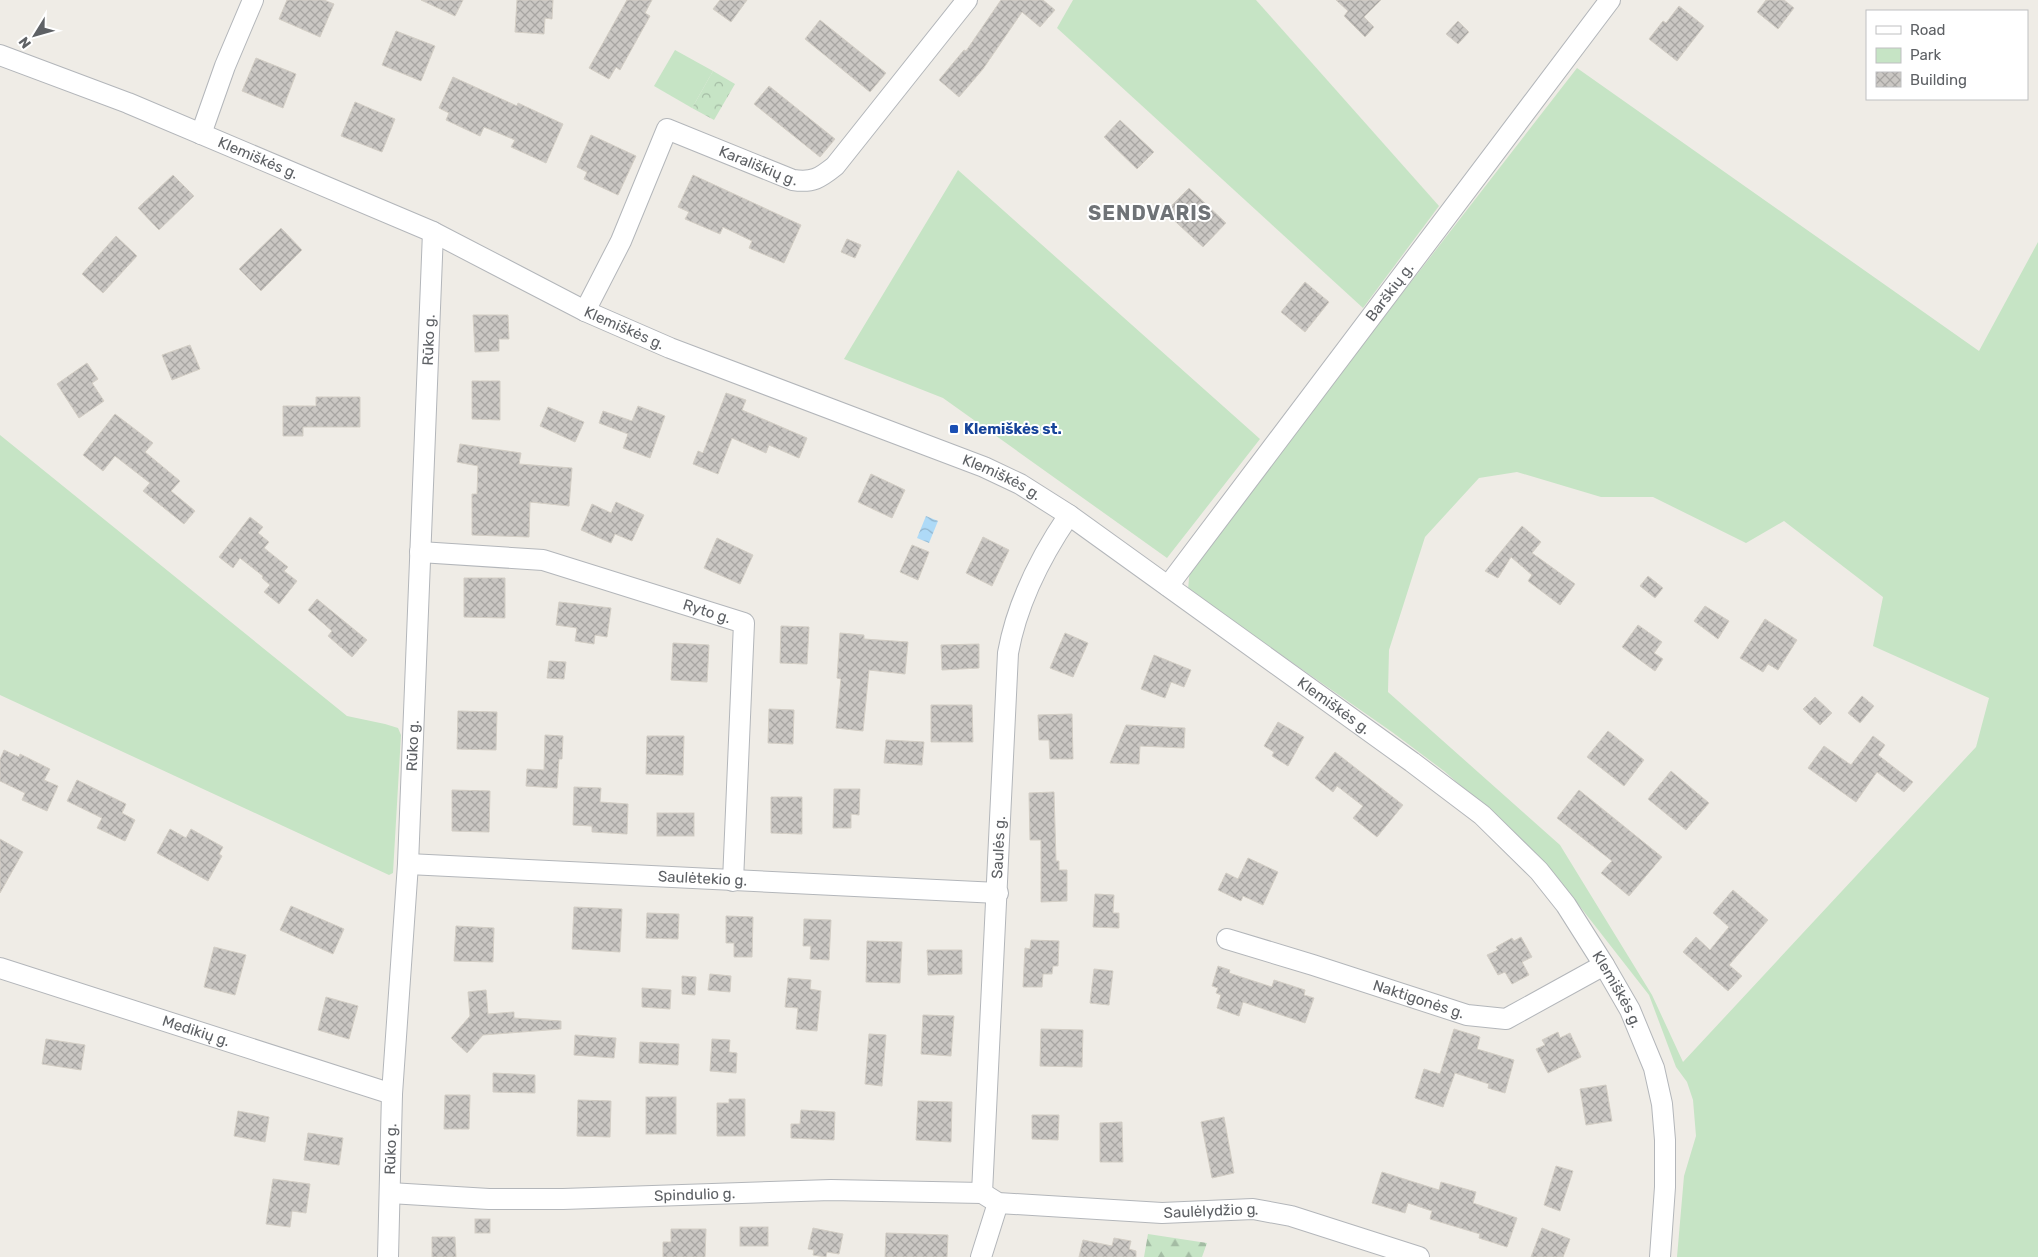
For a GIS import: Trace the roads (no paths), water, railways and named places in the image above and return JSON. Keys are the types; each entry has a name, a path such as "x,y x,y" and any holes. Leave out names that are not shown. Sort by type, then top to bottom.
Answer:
{"street":[{"path":"201,134 225,66 253,0"},
{"name":"Karališkių g.","path":"585,311 621,241 667,129 793,180 805,182 816,179 835,166 967,0"},
{"name":"Barškių g.","path":"1168,586 1610,0"},
{"name":"Klemiškės g.","path":"0,55 128,103 433,232 585,311 688,355 984,467 1020,484 1070,515 1367,729 1482,815 1539,871 1566,905 1630,1010 1651,1060 1662,1104 1665,1140 1665,1178 1660,1257"},
{"name":"Rūko g.","path":"388,1257 392,1094 408,864 433,232"},
{"name":"Saulės g.","path":"981,1257 990,1198 998,893 1008,653 1013,627 1021,605 1050,545 1070,515"},
{"name":"Ryto g.","path":"420,552 544,560 744,623 733,881"},
{"name":"Saulėtekio g.","path":"408,864 998,893"},
{"name":"Naktigonės g.","path":"1226,939 1467,1015 1506,1019 1604,965"},
{"name":"Medikių g.","path":"0,968 392,1094"},
{"name":"Spindulio g.","path":"390,1193 489,1199 562,1199 831,1190 990,1198"},
{"name":"Saulėlydžio g.","path":"990,1198 1162,1213 1253,1209 1291,1216 1418,1257"}],"water":[{"path":"926,516 938,521 929,543 917,538"}],"place":[{"name":"Klemiškės st.","path":"954,429"}],"district":[{"name":"SENDVARIS","path":"1150,213"}]}
